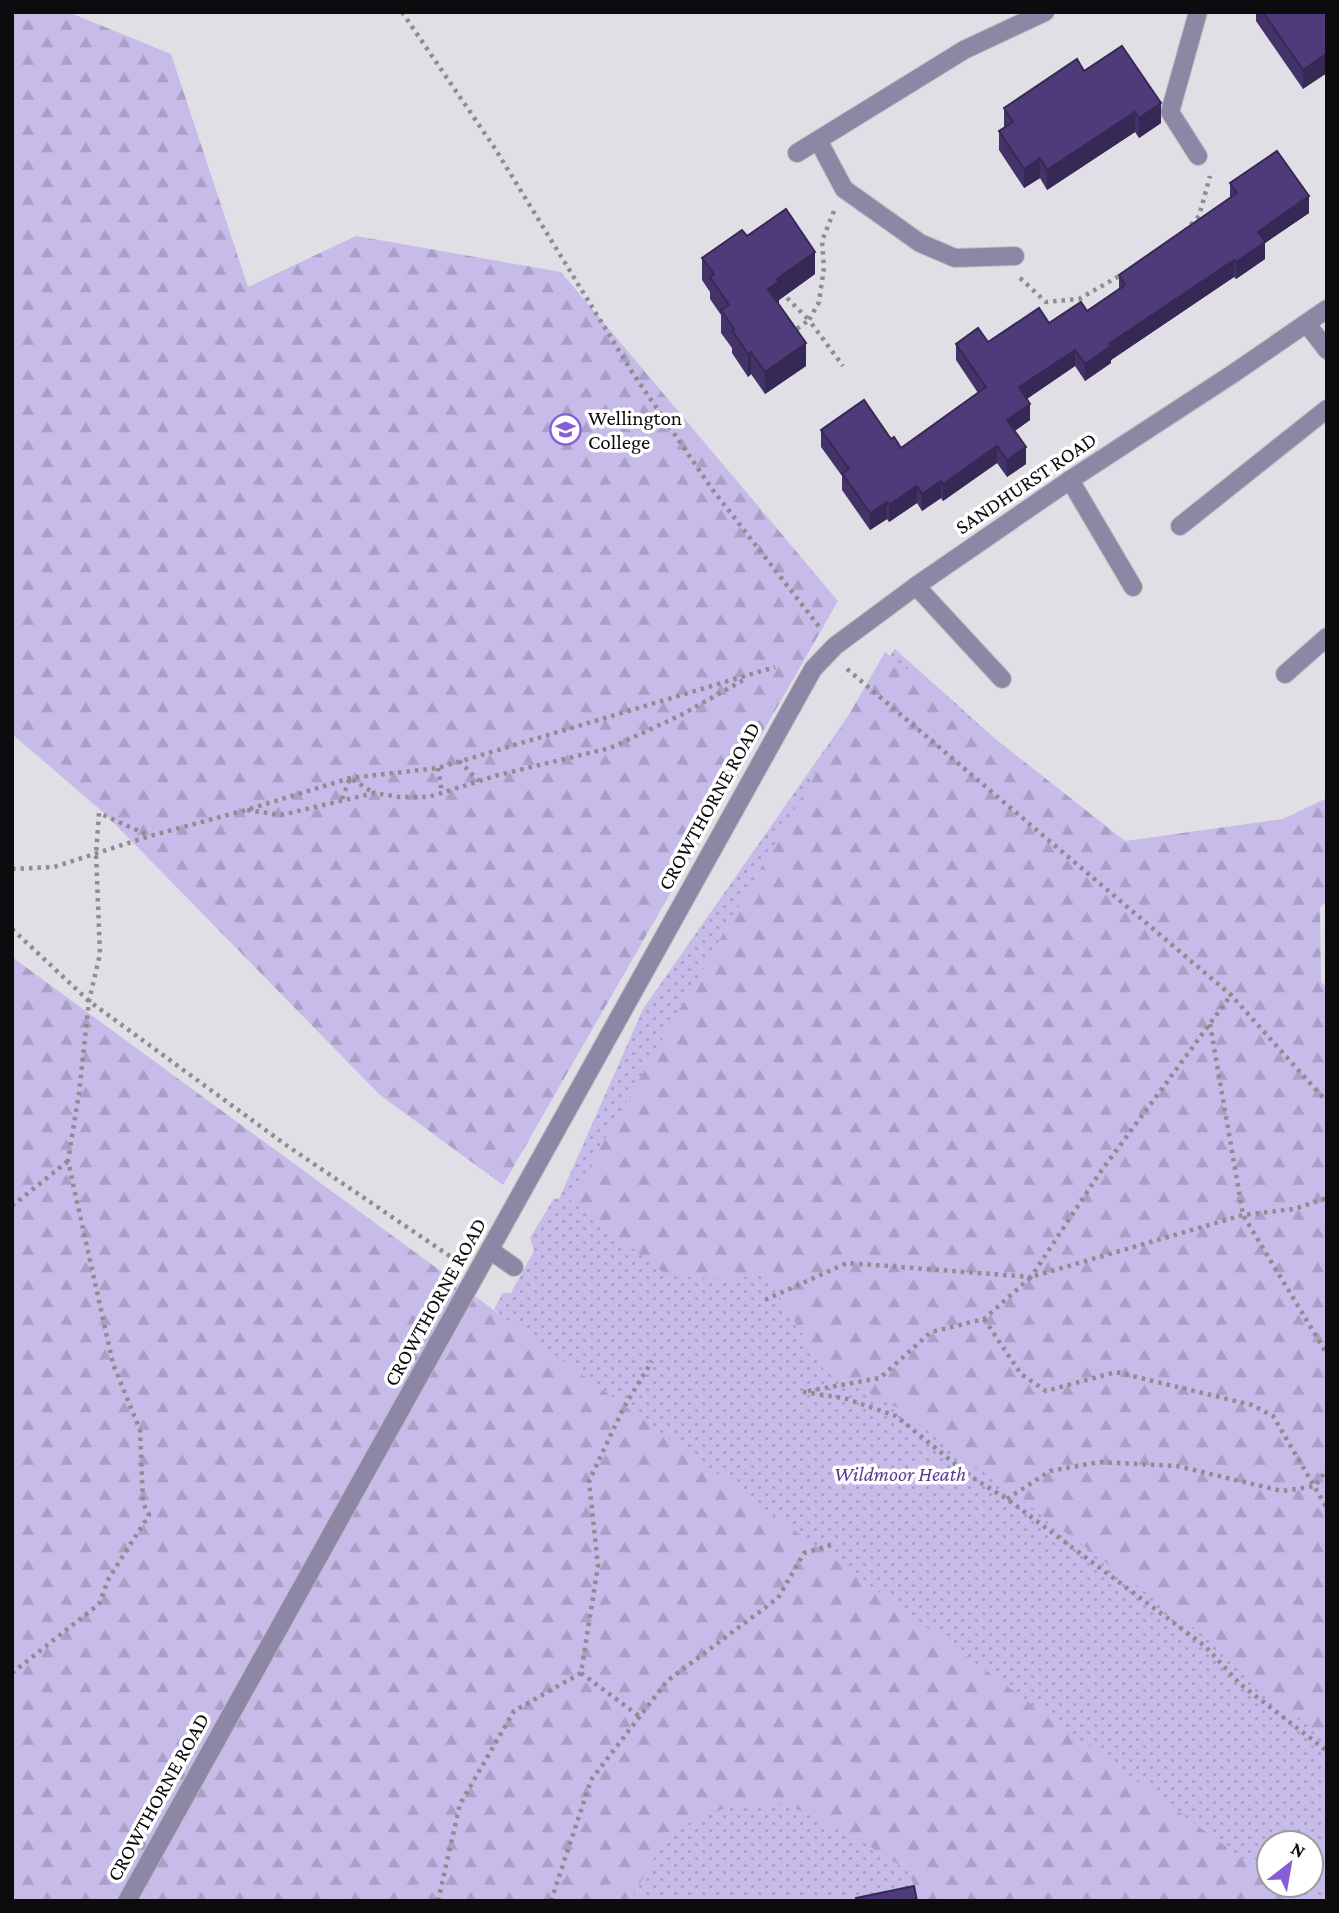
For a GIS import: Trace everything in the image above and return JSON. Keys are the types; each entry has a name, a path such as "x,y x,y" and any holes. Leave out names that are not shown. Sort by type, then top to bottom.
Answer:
{"street":[{"path":"797,153 964,50 1045,12"},
{"path":"1198,12 1170,112 1198,156"},
{"path":"818,140 848,192 920,243 956,258 1015,256"},
{"name":"SANDHURST ROAD","path":"780,725 813,669 835,646 916,586 1070,480 1327,309"},
{"path":"1307,324 1327,350"},
{"path":"1180,526 1327,409"},
{"path":"1070,480 1133,587"},
{"path":"916,586 1002,679"},
{"path":"1285,674 1327,637"},
{"name":"CROWTHORNE ROAD","path":"127,1901 780,725"},
{"path":"490,1250 514,1267"}],"path":[{"path":"402,12 494,147 639,383 712,489 835,646"},
{"path":"1178,239 1199,216 1210,176 1198,156"},
{"path":"786,337 809,320 819,302 822,241 833,212 848,192"},
{"path":"996,256 1046,302 1079,299 1125,273"},
{"path":"773,284 809,320 843,366"},
{"path":"12,869 54,867 150,835 246,810 351,778 438,768 775,667"},
{"path":"847,669 1231,995 1327,1102"},
{"path":"246,810 281,815 374,793 399,797 429,797 479,781 610,748 681,715 754,673"},
{"path":"459,761 479,781"},
{"path":"438,768 442,793"},
{"path":"351,778 374,793"},
{"path":"342,799 351,778"},
{"path":"12,1673 99,1604 109,1578 149,1515 144,1503 140,1430 113,1364 68,1161 89,1001 100,954 96,854 99,813 150,835"},
{"path":"12,929 89,1001 286,1144 477,1274"},
{"path":"1231,995 1099,1174 1031,1277 984,1319 931,1332 880,1378 803,1392 844,1398 896,1416 970,1476 1007,1499 1205,1646 1240,1684 1327,1751"},
{"path":"1210,1024 1243,1215 1327,1354"},
{"path":"12,1206 68,1161"},
{"path":"765,1300 847,1263 1031,1277 1243,1215 1294,1209 1327,1198"},
{"path":"984,1319 1021,1374 1046,1391 1116,1373 1252,1405 1273,1416 1327,1508"},
{"path":"581,1673 598,1566 589,1481 624,1407 652,1361"},
{"path":"1007,1499 1049,1471 1099,1462 1178,1466 1282,1491 1315,1486 1327,1469"},
{"path":"551,1901 591,1780 639,1716 667,1681 778,1598 804,1553 831,1545"},
{"path":"581,1673 639,1716"},
{"path":"438,1901 460,1804 514,1711 581,1673"}],"green space":[{"path":"12,12 68,12 171,54 248,287 356,236 561,272 838,601 503,1185 380,1095 104,813 12,734"},
{"name":"Wildmoor Heath","path":"895,649 1327,1036 1327,1901 172,1901 499,1313 494,1309 503,1293 511,1293 534,1251 530,1238 554,1198 559,1199 643,1009"},
{"path":"885,652 1125,841 1283,819 1327,798 1327,901 1320,907 1321,982 1327,988 1327,1738 1265,1692 1209,1639 896,1407 824,1370 765,1273 733,1279 668,1276 570,1200"},
{"path":"12,957 1255,1868 1255,1899 1300,1901 921,1901 908,1871 860,1840 784,1803 728,1807 669,1831 630,1901 12,1901"}],"building":[{"path":"1263,12 1327,12 1327,53 1303,70"},
{"path":"1122,46 1161,103 1139,118 1135,112 1047,170 1040,158 1024,169 999,131 1013,122 1004,108 1077,59 1084,71"},
{"path":"1277,151 1309,196 1258,232 1265,242 1109,344 1111,346 1085,364 1075,350 1019,387 1030,404 1007,420 1026,447 1007,460 997,446 943,484 941,481 922,494 917,486 889,505 887,502 870,513 842,473 849,469 821,430 864,400 891,439 894,437 901,448 986,387 956,344 978,328 988,342 1039,308 1049,323 1081,302 1087,311 1125,285 1119,275 1237,193 1230,183"},
{"path":"786,209 815,252 777,279 779,281 768,289 806,343 765,372 751,352 748,354 732,330 734,329 721,310 729,305 710,277 714,274 702,258 742,230 747,236"},
{"path":"914,1886 917,1901 857,1901 856,1898"}],"place":[{"name":"Wellington College","path":"565,430"}]}
